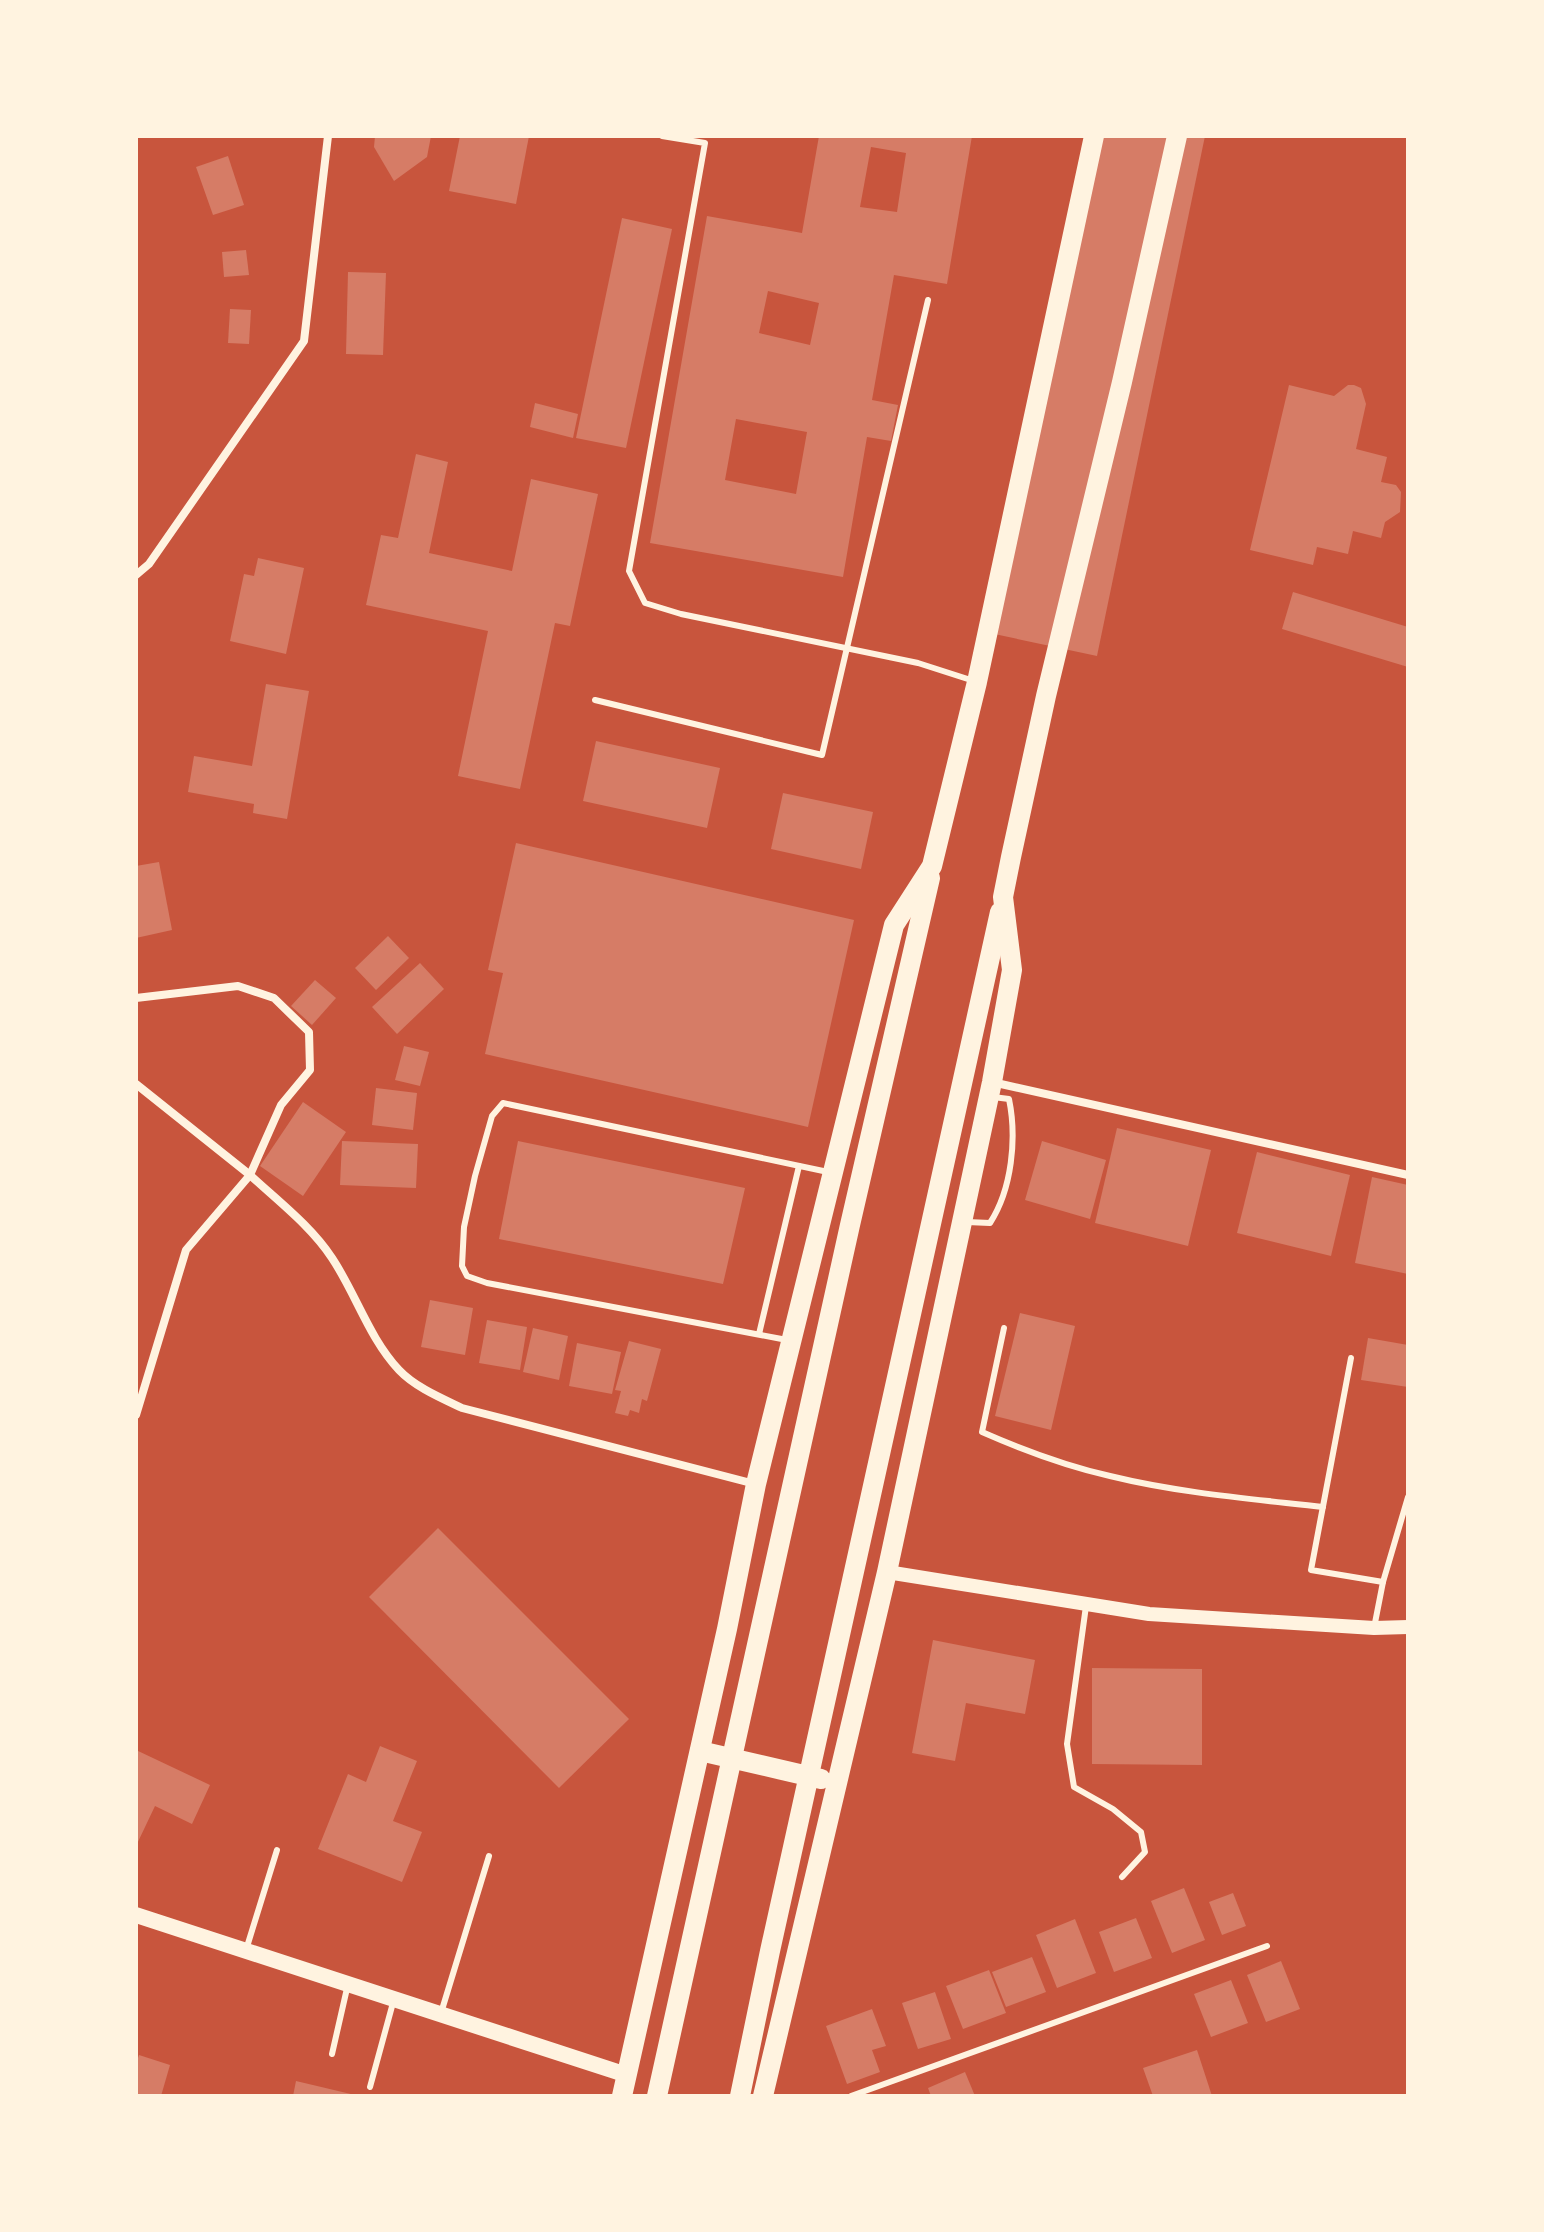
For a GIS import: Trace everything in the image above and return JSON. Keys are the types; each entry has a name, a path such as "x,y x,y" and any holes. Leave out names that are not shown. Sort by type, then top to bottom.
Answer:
{"main road":[{"path":"657,2096 843,1256 977,682 1094,136"},
{"path":"740,2096 982,1001 1046,696 1122,382 1177,136"},
{"path":"622,2096 700,1751 756,1484 894,925 932,866"},
{"path":"763,2096 887,1572 991,1089 1012,970 1003,897"},
{"path":"700,1751 837,1783"},
{"path":"136,1915 627,2075"}],"street":[{"path":"136,575 149,564 304,341 328,136"},
{"path":"136,998 238,986 274,998 309,1032 310,1070 281,1105 250,1175 186,1250 136,1415"},
{"path":"136,1084 250,1175 307,1228 332,1258 373,1333 399,1370 435,1395 462,1408 756,1484"},
{"path":"991,1089 1408,1175"},
{"path":"887,1572 1149,1614 1374,1628 1408,1627"}],"lane":[{"path":"662,136 705,143 629,571 645,603 681,614 918,663 977,682"},
{"path":"595,700 822,755 928,300"},
{"path":"962,1221 990,1223 999,1210 1006,1181 1014,1124 1009,1099 991,1089"},
{"path":"791,1341 487,1283 467,1276 462,1266 464,1227 475,1176 492,1116 503,1103 833,1173"},
{"path":"759,1334 799,1166"},
{"path":"1004,1328 982,1432 1030,1453 1111,1477 1235,1497 1323,1507"},
{"path":"1351,1358 1311,1570 1383,1582"},
{"path":"1374,1628 1383,1582 1408,1497"},
{"path":"1087,1603 1067,1744 1074,1787 1113,1809 1141,1832 1145,1852 1122,1877"},
{"path":"246,1951 277,1850"},
{"path":"441,2015 489,1856"},
{"path":"851,2096 1267,1946"},
{"path":"332,2054 348,1984"},
{"path":"370,2087 394,1999"}],"building":[{"path":"375,136 431,136 427,157 394,181 374,147"},
{"path":"460,136 529,136 516,204 449,191"},
{"path":"819,136 972,136 947,284 894,275 872,400 898,405 891,441 867,437 843,577 650,543 707,216 802,233","holes":["871,147 906,153 897,212 860,207","768,291 819,303 810,345 759,333","736,419 807,432 796,494 725,480"]},
{"path":"1089,136 1205,136 1097,656 985,632"},
{"path":"228,156 244,205 213,215 196,167"},
{"path":"622,218 672,229 626,448 576,438"},
{"path":"246,250 249,275 224,277 222,252"},
{"path":"348,272 386,273 383,355 346,354"},
{"path":"230,309 251,310 249,344 228,343"},
{"path":"1289,385 1334,396 1348,385 1361,388 1366,404 1356,449 1387,457 1381,482 1396,485 1401,492 1400,512 1385,522 1381,538 1353,531 1348,554 1317,547 1313,565 1250,550"},
{"path":"535,403 578,414 573,438 530,427"},
{"path":"416,454 448,462 429,553 512,571 531,479 598,494 570,626 555,623 520,789 458,776 488,631 366,605 381,535 398,538"},
{"path":"258,558 304,568 286,654 230,641 244,574 254,576"},
{"path":"1293,592 1408,627 1408,667 1282,629"},
{"path":"266,684 309,691 287,819 253,813 254,804 188,792 194,756 252,766"},
{"path":"596,741 720,768 707,828 583,801"},
{"path":"783,793 873,812 861,869 771,849"},
{"path":"516,843 854,920 808,1127 485,1054 503,973 488,970"},
{"path":"159,862 172,930 136,938 136,866"},
{"path":"388,936 409,958 376,990 355,968"},
{"path":"420,963 444,989 397,1034 372,1007"},
{"path":"315,980 336,998 312,1025 291,1006"},
{"path":"404,1046 429,1052 420,1086 395,1080"},
{"path":"376,1088 417,1093 413,1130 372,1125"},
{"path":"303,1102 346,1132 303,1196 260,1166"},
{"path":"1117,1128 1211,1150 1188,1246 1095,1223"},
{"path":"342,1141 418,1144 416,1188 340,1185"},
{"path":"518,1141 745,1188 723,1284 499,1239"},
{"path":"1042,1141 1106,1160 1090,1219 1025,1200"},
{"path":"1257,1152 1350,1175 1331,1256 1237,1233"},
{"path":"1372,1177 1408,1185 1408,1274 1355,1263"},
{"path":"430,1300 473,1308 465,1355 421,1347"},
{"path":"1020,1313 1075,1326 1051,1430 995,1416"},
{"path":"487,1320 527,1327 520,1370 479,1363"},
{"path":"533,1328 568,1336 559,1380 523,1372"},
{"path":"1368,1338 1408,1345 1408,1387 1361,1380"},
{"path":"629,1341 661,1349 647,1401 642,1399 639,1413 630,1410 628,1416 615,1413 621,1391 615,1390"},
{"path":"577,1343 621,1352 612,1394 569,1386"},
{"path":"438,1528 629,1719 559,1788 369,1597"},
{"path":"933,1640 1035,1660 1025,1714 966,1703 955,1761 912,1753"},
{"path":"1092,1668 1202,1669 1202,1765 1092,1764"},
{"path":"380,1746 417,1761 393,1821 422,1832 402,1882 318,1849 348,1774 366,1782"},
{"path":"136,1750 210,1785 192,1824 155,1806 136,1846"},
{"path":"1184,1888 1205,1940 1172,1953 1151,1901"},
{"path":"1233,1893 1246,1926 1222,1935 1209,1902"},
{"path":"1136,1918 1152,1958 1114,1972 1099,1932"},
{"path":"1075,1919 1096,1973 1057,1988 1036,1935"},
{"path":"1032,1957 1046,1992 1006,2007 992,1972"},
{"path":"1281,1961 1300,2009 1266,2022 1247,1975"},
{"path":"989,1970 1006,2013 963,2029 946,1986"},
{"path":"1231,1980 1248,2023 1211,2037 1194,1994"},
{"path":"935,1992 951,2039 918,2049 902,2003"},
{"path":"872,2009 886,2046 872,2050 880,2072 847,2084 826,2026"},
{"path":"1197,2050 1212,2096 1153,2096 1143,2068"},
{"path":"139,2055 170,2065 161,2096 136,2096"},
{"path":"965,2072 975,2096 931,2096 928,2088"},
{"path":"296,2081 355,2095 293,2096"}]}
